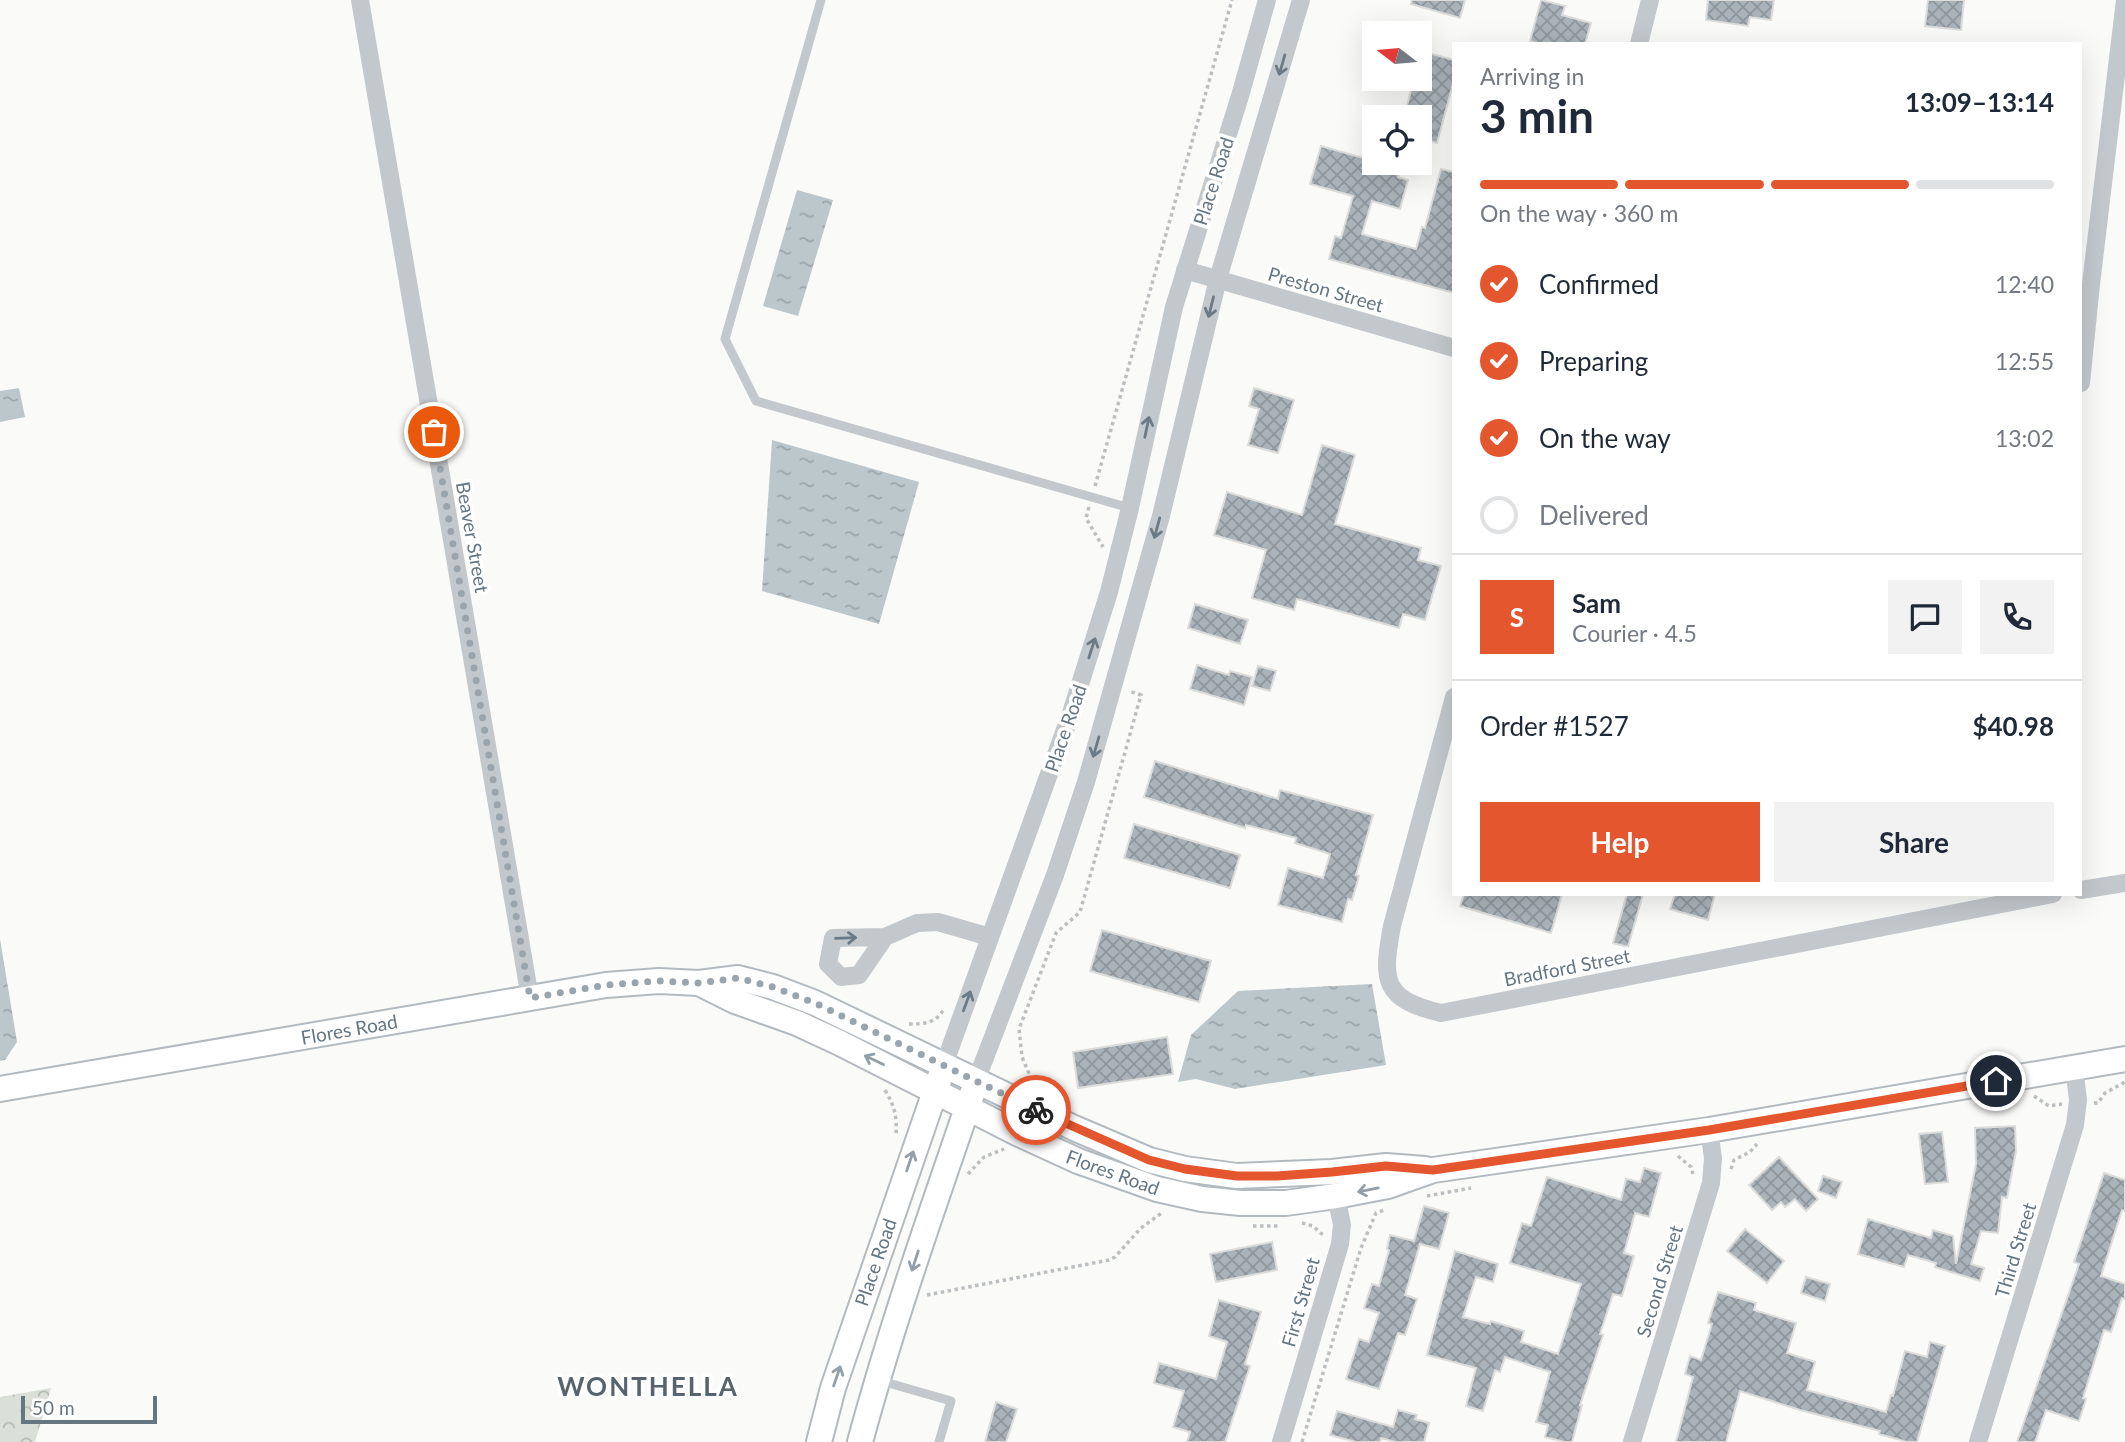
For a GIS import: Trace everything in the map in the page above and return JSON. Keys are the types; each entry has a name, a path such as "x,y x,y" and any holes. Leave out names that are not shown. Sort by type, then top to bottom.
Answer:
{"main road":[{"name":"Flores Road","path":"0,1089 606,985 659,981 699,983 738,978 773,987 815,1003 1074,1128 1149,1160 1185,1169 1237,1176 1388,1186 1433,1170 1709,1130 2125,1059"},
{"name":"Flores Road","path":"699,983 735,1001 797,1023 1017,1133 1118,1177 1202,1199 1241,1203 1286,1203 1334,1184"},
{"name":"Place Road","path":"819,1442 833,1388 944,1065"},
{"name":"Place Road","path":"860,1442 923,1234 976,1080"}],"street":[{"name":"Beaver Street","path":"360,0 530,998"},
{"name":"Place Road","path":"944,1065 1071,713 1110,593 1174,307 1267,0"},
{"name":"Place Road","path":"976,1080 1055,875 1086,782 1161,516 1218,279 1301,0"},
{"path":"1640,42 1650,0"},
{"path":"2082,363 2086,283 2125,0"},
{"name":"Preston Street","path":"1185,270 1452,347"},
{"name":"Bradford Street","path":"1452,704 1385,961 1389,984 1399,997 1418,1007 1441,1013 2027,896"},
{"path":"2082,890 2125,883"},
{"path":"885,937 917,923 939,922 990,937"},
{"name":"Third Street","path":"1978,1442 2075,1125 2078,1100 2074,1067"},
{"name":"Second Street","path":"1632,1442 1711,1184 1713,1158 1709,1130"},
{"name":"First Street","path":"1281,1442 1340,1244 1342,1225 1334,1184"}],"lane":[{"path":"821,0 725,339 756,401 1130,508"},
{"path":"877,1380 951,1401 939,1442"}],"path":[{"path":"1105,551 1086,518 1232,0"},
{"path":"1028,1080 1030,1076 1022,1057 1019,1029 1056,933 1080,912 1141,695 1131,692"},
{"path":"908,1024 927,1024 939,1017 947,1002"},
{"path":"2098,1103 2105,1093 2125,1082"},
{"path":"884,1089 894,1105 896,1137"},
{"path":"973,1167 984,1157 1003,1149"},
{"path":"1424,1196 1479,1186"},
{"path":"1302,1442 1370,1224 1376,1213 1389,1207"},
{"path":"922,1296 1109,1260 1115,1257 1141,1228 1163,1212"}],"green space":[{"path":"51,1388 35,1442 0,1442 0,1397"}],"water":[{"path":"797,190 833,200 798,316 763,306"},
{"path":"19,388 25,417 0,422 0,391"},
{"path":"772,440 919,482 879,624 762,591"},
{"path":"0,939 17,1042 5,1060 0,1061"},
{"path":"1372,984 1386,1065 1235,1089 1196,1079 1178,1082 1191,1035 1238,991"}],"building":[{"path":"1412,0 1465,0 1460,18 1411,4"},
{"path":"1541,0 1565,6 1562,15 1591,23 1586,42 1530,41"},
{"path":"1708,0 1774,0 1771,20 1750,17 1748,26 1706,20"},
{"path":"1928,0 1964,0 1961,30 1925,26"},
{"path":"1432,54 1452,59 1452,87 1437,143 1432,142 1432,105 1407,105 1411,91 1432,91"},
{"path":"1321,146 1362,158 1362,175 1399,175 1408,180 1400,209 1372,201 1362,234 1416,249 1422,227 1425,228 1441,169 1452,172 1452,292 1329,259 1335,236 1341,238 1353,196 1310,184"},
{"path":"1254,388 1294,400 1278,453 1248,445 1259,409 1249,406"},
{"path":"1322,445 1355,455 1335,524 1421,548 1418,560 1441,566 1425,620 1403,614 1399,628 1297,599 1294,610 1252,598 1266,550 1214,535 1227,492 1302,515"},
{"path":"1195,604 1248,620 1240,644 1188,628"},
{"path":"1197,665 1229,675 1230,671 1252,677 1244,705 1190,689"},
{"path":"1258,666 1276,671 1270,691 1252,686"},
{"path":"1155,761 1278,799 1280,790 1373,815 1356,875 1359,876 1352,900 1348,899 1342,922 1278,905 1288,868 1323,878 1330,854 1295,843 1296,838 1246,825 1245,828 1144,797"},
{"path":"1134,824 1240,855 1230,888 1124,858"},
{"path":"1463,896 1561,896 1551,933 1460,906"},
{"path":"1626,896 1642,896 1628,947 1613,943"},
{"path":"1674,896 1714,896 1708,920 1670,909"},
{"path":"1102,930 1211,961 1199,1002 1090,971"},
{"path":"1167,1037 1173,1074 1078,1088 1073,1052"},
{"path":"2015,1126 2016,1151 2007,1198 2002,1197 1998,1233 1981,1231 1971,1264 1984,1268 1980,1281 1935,1267 1936,1263 1908,1255 1904,1267 1858,1254 1868,1219 1931,1238 1933,1230 1953,1236 1956,1264 1976,1164 1975,1128"},
{"path":"1942,1132 1948,1182 1925,1184 1919,1134"},
{"path":"1779,1157 1818,1199 1806,1211 1795,1199 1785,1207 1781,1202 1772,1210 1749,1185"},
{"path":"1644,1168 1661,1173 1649,1217 1635,1213 1624,1253 1634,1256 1622,1296 1613,1294 1580,1405 1572,1442 1545,1437 1548,1425 1536,1422 1550,1372 1505,1357 1500,1372 1495,1370 1483,1411 1466,1406 1476,1368 1427,1355 1455,1251 1498,1264 1493,1282 1476,1277 1463,1317 1490,1324 1491,1321 1524,1331 1521,1342 1558,1354 1581,1284 1510,1263 1522,1223 1531,1226 1547,1177 1621,1200 1626,1179 1640,1182"},
{"path":"2104,1173 2125,1180 2125,1211 2122,1210 2101,1276 2125,1284 2125,1299 2122,1298 2111,1332 2104,1330 2083,1398 2086,1399 2079,1421 2046,1410 2035,1442 2017,1442 2079,1264 2074,1262"},
{"path":"1823,1176 1842,1182 1836,1198 1818,1191"},
{"path":"1424,1206 1449,1213 1439,1249 1420,1244 1405,1295 1417,1299 1405,1335 1398,1333 1379,1389 1346,1379 1359,1339 1369,1342 1379,1313 1364,1308 1372,1284 1379,1286 1389,1250 1390,1235 1414,1241"},
{"path":"1745,1229 1784,1261 1767,1283 1727,1251"},
{"path":"1272,1242 1277,1270 1216,1282 1210,1254"},
{"path":"1806,1277 1830,1284 1825,1301 1801,1293"},
{"path":"1718,1292 1756,1303 1754,1310 1796,1323 1787,1353 1815,1362 1807,1390 1886,1412 1905,1351 1927,1357 1930,1342 1945,1346 1917,1442 1879,1434 1880,1431 1740,1391 1726,1442 1676,1442 1693,1377 1685,1374 1690,1356 1701,1360 1712,1324 1708,1323"},
{"path":"1219,1300 1261,1312 1245,1364 1250,1366 1225,1442 1187,1442 1190,1432 1173,1427 1184,1391 1154,1383 1159,1363 1216,1379 1227,1342 1209,1336"},
{"path":"996,1402 1017,1409 1006,1442 985,1442"},
{"path":"1398,1410 1417,1415 1415,1419 1429,1423 1424,1442 1395,1442 1381,1438 1380,1442 1356,1442 1330,1435 1337,1411 1393,1427"}],"way so far":[{"path":"434,432 530,998 606,985 659,981 699,983 738,978 773,987 815,1003 1036,1110"}],"district":[{"name":"WONTHELLA","path":"648,1386"}],"route":[{"path":"1036,1110 1149,1160 1185,1169 1237,1176 1277,1176 1386,1166 1433,1170 1709,1130 1996,1081"}]}
